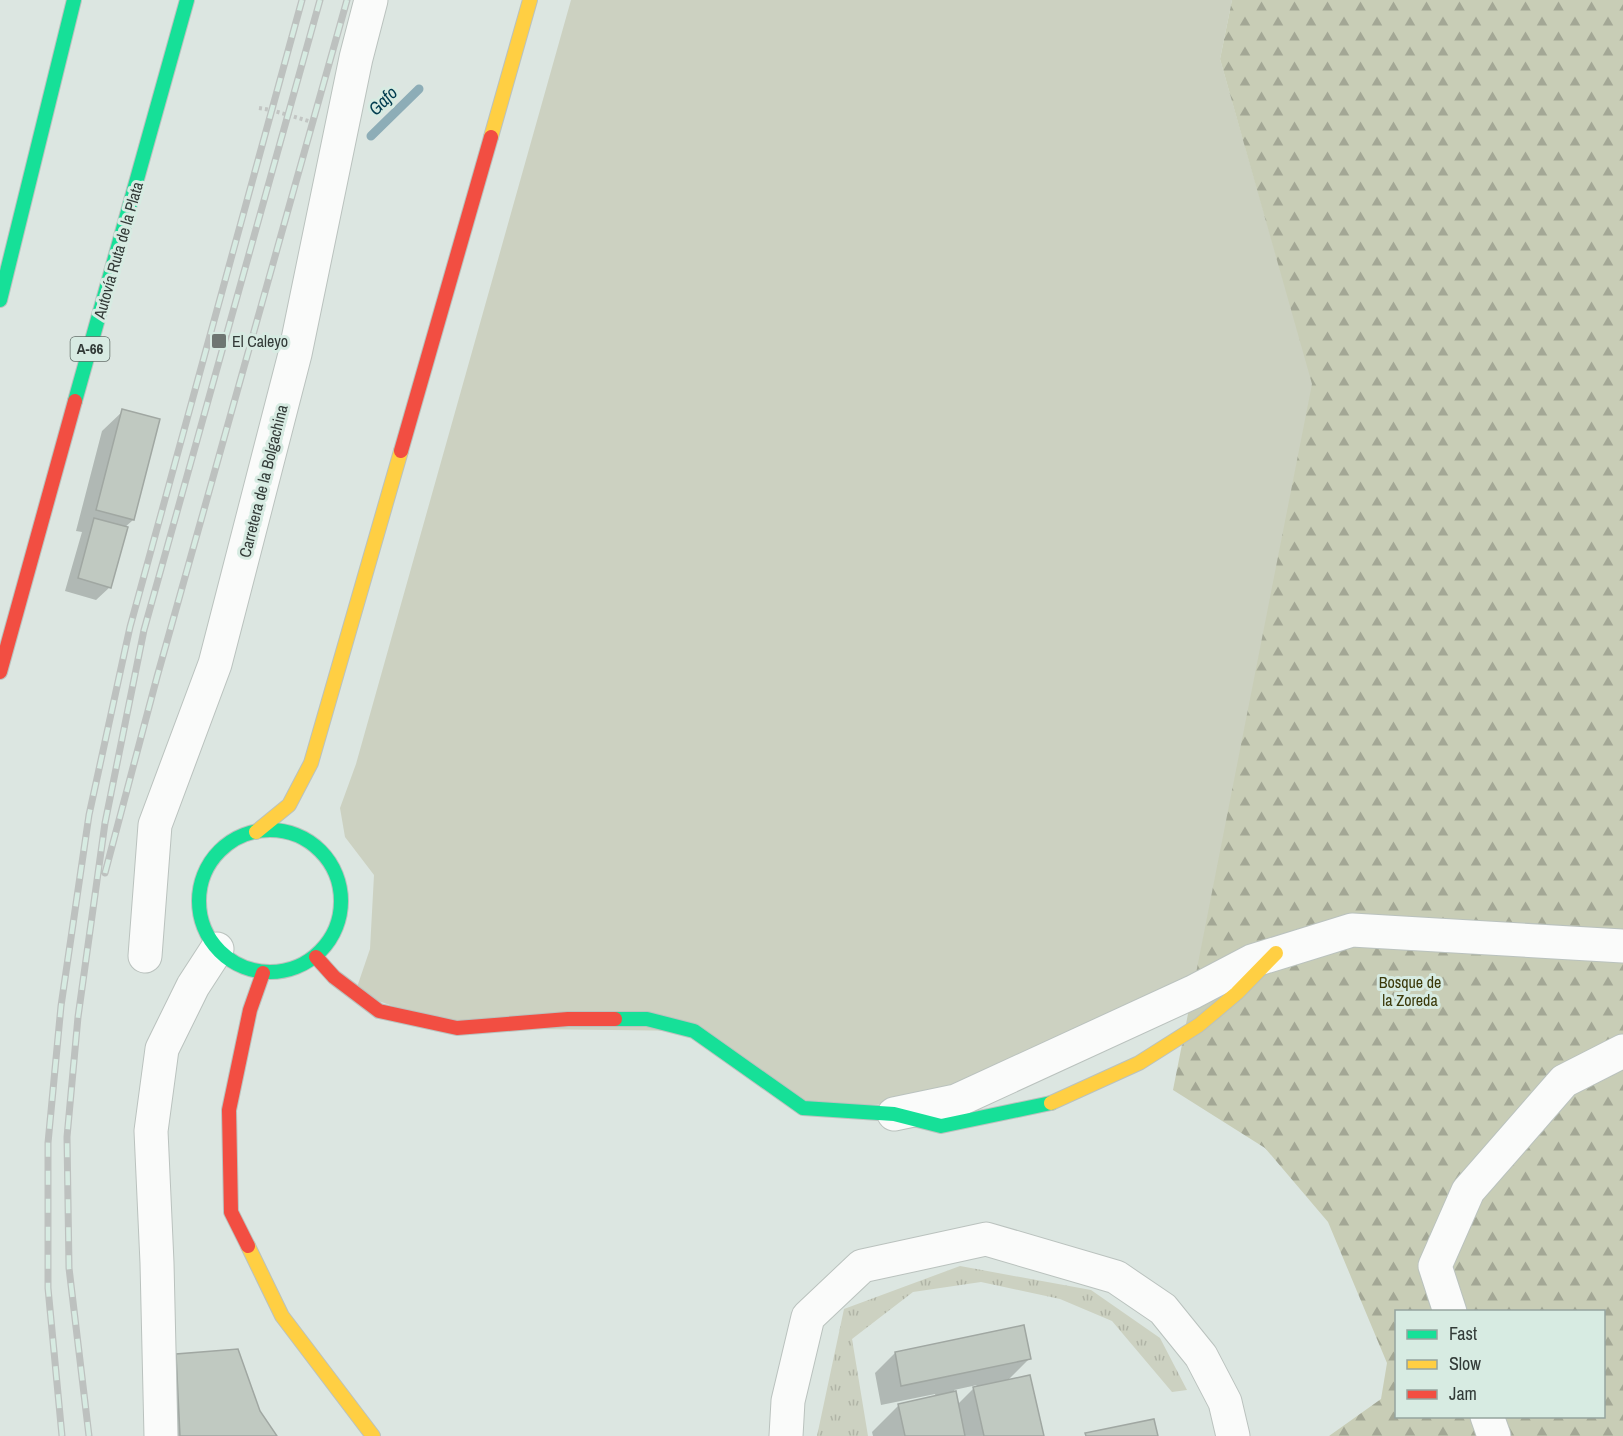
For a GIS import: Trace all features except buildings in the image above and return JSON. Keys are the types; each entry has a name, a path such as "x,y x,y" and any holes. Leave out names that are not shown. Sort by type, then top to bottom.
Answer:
{"main road":[{"path":"0,300 74,0"},
{"name":"Autovía Ruta de la Plata","path":"0,672 187,0"},
{"path":"256,832 289,805 310,762 530,0"},
{"path":"310,762 311,793"},
{"path":"270,830 290,832 307,839 320,850 339,879 342,907 336,930 316,957 291,970 263,973 239,967 218,949 203,928 198,903 201,879 218,852 245,834 270,830"},
{"path":"315,831 320,850"},
{"path":"316,957 334,977 379,1011 457,1028 568,1019 647,1018 694,1031 803,1108 894,1114"},
{"path":"263,973 250,1010 230,1110 231,1212 282,1316 373,1436"}],"street":[{"name":"Carretera de la Bolgachina","path":"145,956 155,825 215,664 295,354 371,0"},
{"path":"894,1114 956,1101 1193,992 1252,960 1352,930 1623,946"},
{"path":"161,1436 151,1131 162,1049 193,986 218,949"},
{"path":"1450,1310 1435,1266 1468,1191 1564,1081 1623,1051"},
{"path":"786,1436 788,1401 808,1317 862,1266 987,1239 1116,1277 1162,1309 1201,1356 1225,1402 1233,1436"},
{"path":"1488,1418 1494,1436"}],"path":[{"path":"259,108 342,129"}],"green space":[{"path":"571,0 1232,0 1220,59 1313,384 1193,992 956,1101 803,1108 694,1031 457,1028 355,993 370,949 374,875 345,837 340,808 356,764"},
{"name":"Bosque de la Zoreda","path":"1232,0 1623,0 1623,1436 1329,1436 1381,1399 1387,1363 1328,1222 1265,1148 1173,1090 1312,384 1220,59"},
{"path":"960,1266 1091,1290 1160,1338 1187,1390 1172,1392 1112,1321 1060,1299 981,1282 913,1292 852,1339 868,1436 817,1436 844,1309"}],"waterway":[{"name":"Gafo","path":"371,136 419,89"}],"railway":[{"path":"62,1436 48,1288 48,1143 61,1006 89,815 130,627 302,0"},
{"path":"89,1436 69,1268 67,1137 78,1017 105,823 144,630 320,0"},
{"path":"105,873 157,677 347,0"}],"traffic: fast":[{"path":"0,300 74,0"},
{"path":"75,401 187,0"},
{"path":"270,830 297,835 320,851 336,874 341,901 336,928 320,951 297,967 270,972 243,967 220,951 204,928 199,901 204,874 220,851 243,835 270,830"},
{"path":"615,1019 647,1019 694,1031 803,1108 894,1114 941,1126 1051,1103"}],"traffic: slow":[{"path":"491,137 530,0"},
{"path":"256,832 289,805 311,763 401,451"},
{"path":"1051,1103 1139,1063 1199,1025 1237,993 1276,953"},
{"path":"248,1246 282,1316 373,1436"}],"traffic: jam":[{"path":"401,451 491,137"},
{"path":"0,672 75,401"},
{"path":"316,957 334,977 379,1011 457,1028 568,1019 615,1019"},
{"path":"248,1246 231,1212 229,1110 250,1010 263,973"}],"place":[{"name":"El Caleyo","path":"219,341"}]}
